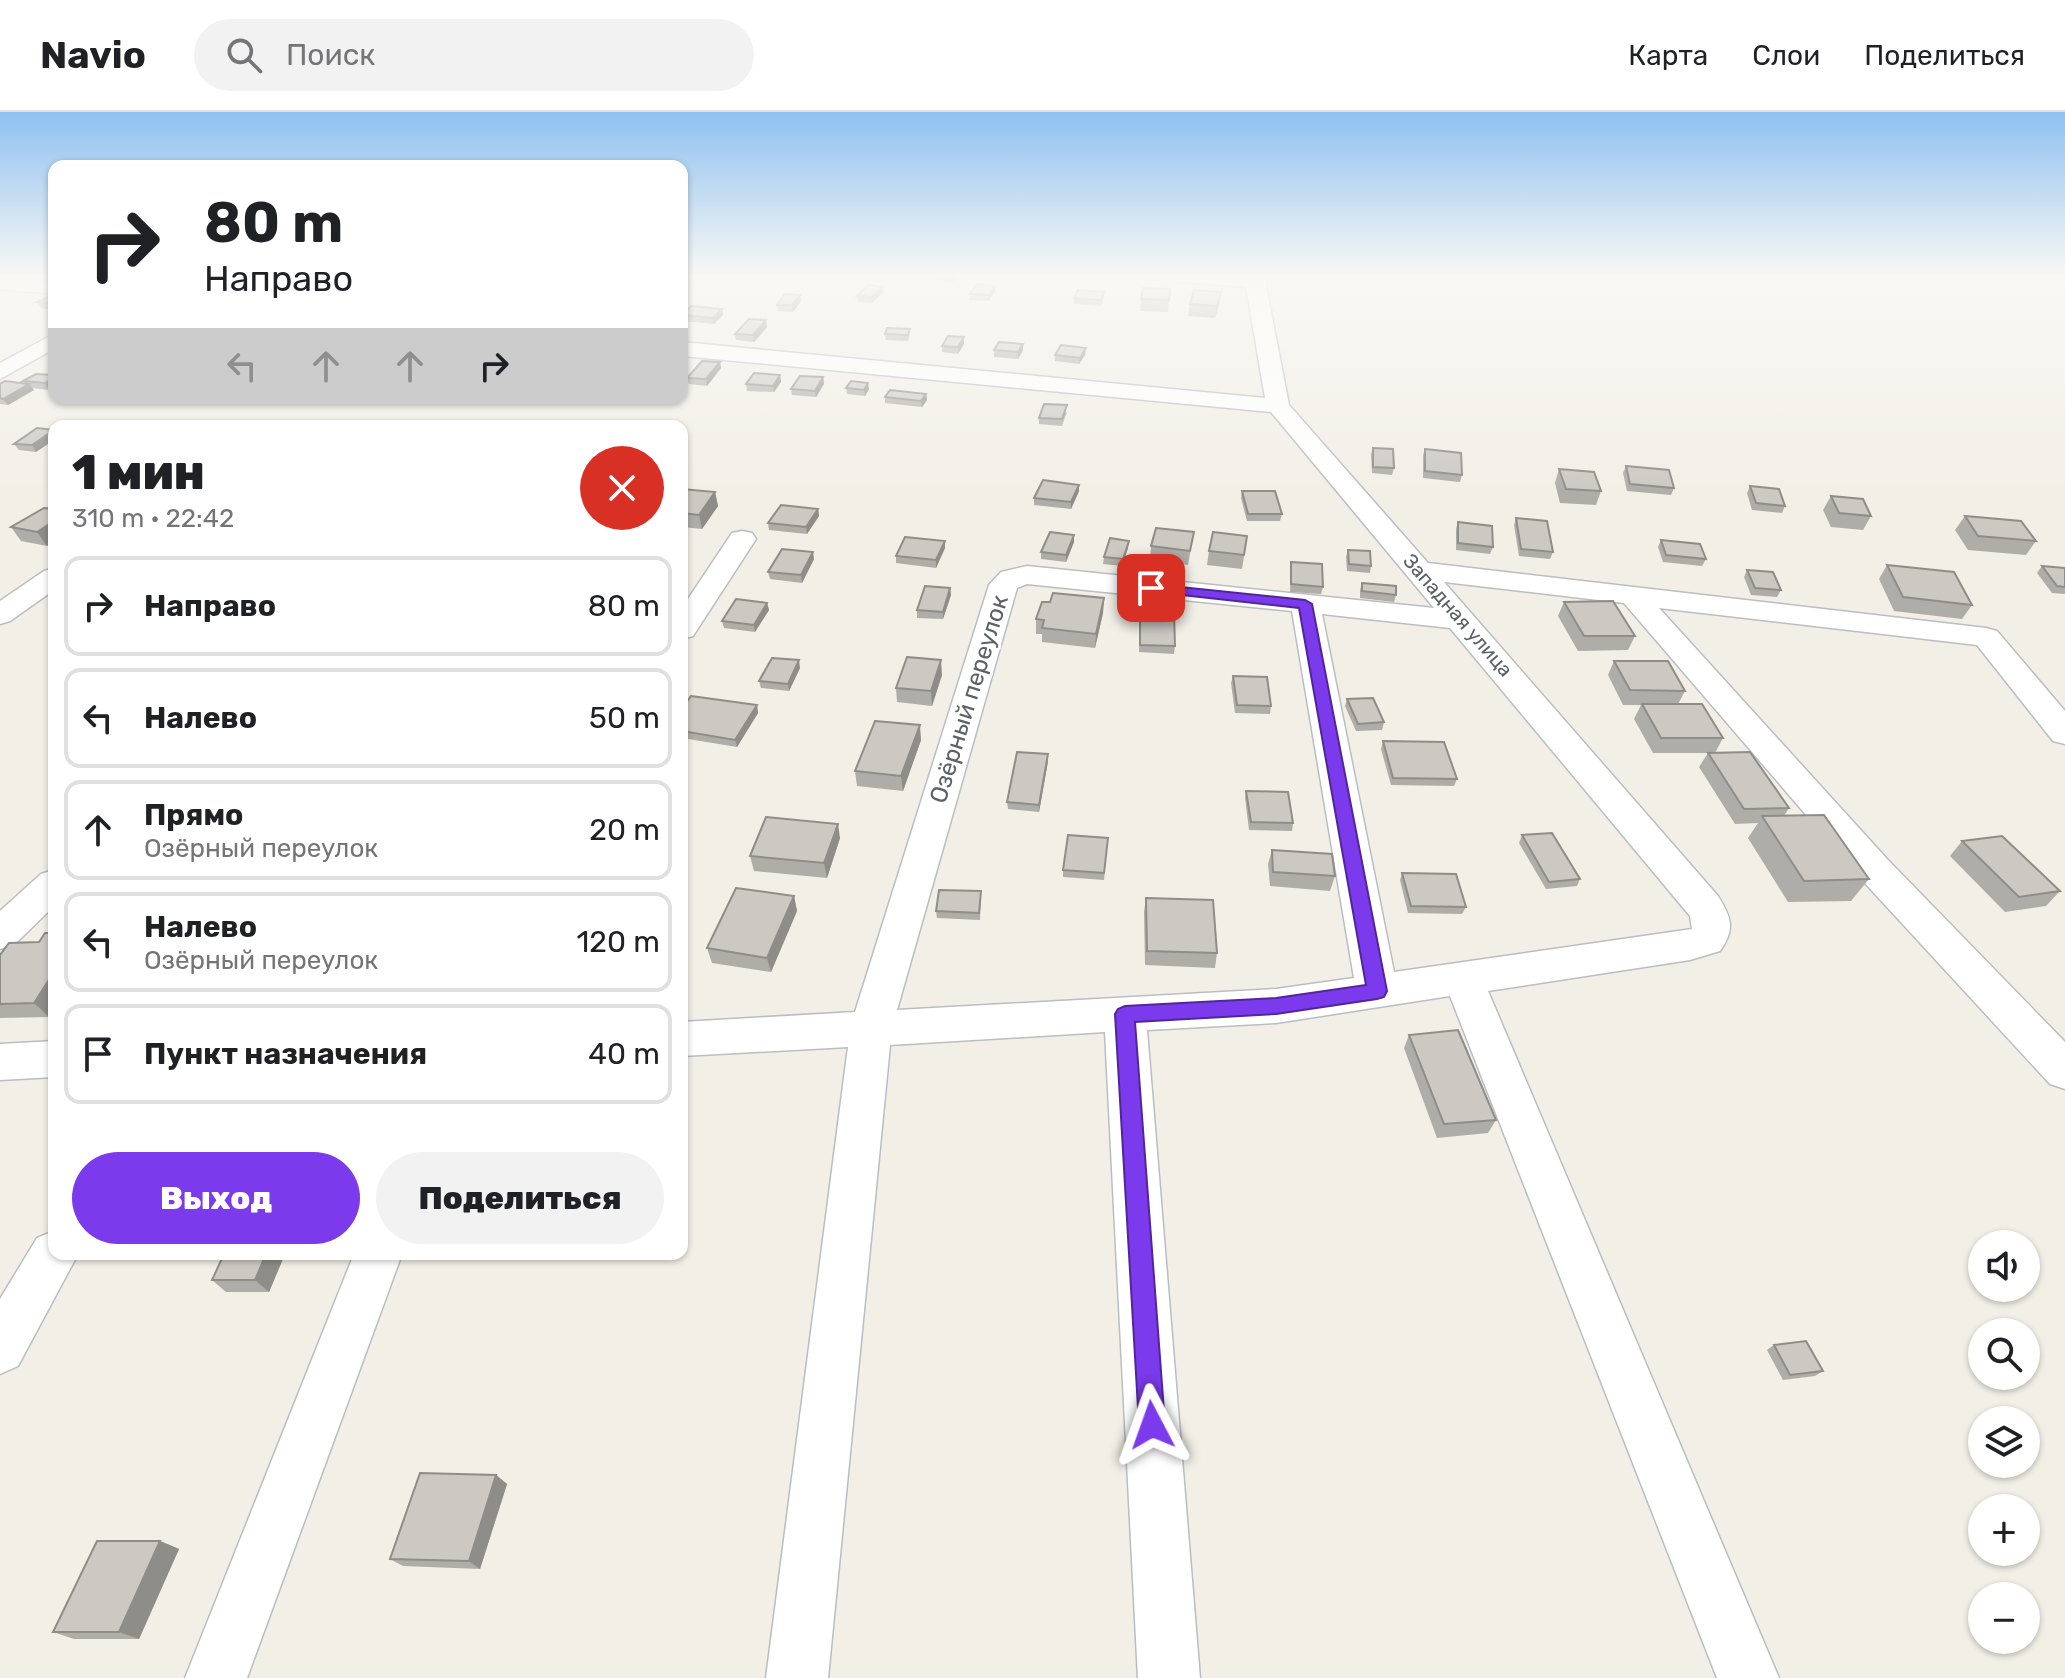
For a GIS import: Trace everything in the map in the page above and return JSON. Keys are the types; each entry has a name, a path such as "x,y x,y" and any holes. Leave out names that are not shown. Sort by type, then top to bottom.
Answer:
{"street":[{"path":"0,372 40,348"},
{"path":"688,350 1278,406 1268,348"},
{"name":"Западная улица","path":"1278,406 1463,620 1712,919 1712,932 1706,940 1690,945 1463,979"},
{"path":"688,621 742,539"},
{"path":"1420,571 1986,637 2065,733"},
{"name":"Озёрный переулок","path":"871,1029 1003,585 1011,578 1027,575 1305,604"},
{"path":"0,615 48,581"},
{"path":"1633,596 1875,870 2065,1071"},
{"path":"1377,991 1305,604 1463,620"},
{"path":"0,934 48,890"},
{"path":"688,1039 1276,1006 1463,979 1748,1678"},
{"path":"1125,1014 1169,1678"},
{"path":"797,1678 871,1029"},
{"path":"0,1062 48,1059"},
{"path":"0,1348 51,1260"},
{"path":"216,1678 376,1260"}],"building":[{"path":"995,348 1020,348 1018,352"},
{"path":"1059,348 1086,348 1080,358 1055,355"},
{"path":"702,361 720,362 706,379 688,377"},
{"path":"754,373 780,375 773,386 746,384"},
{"path":"36,374 48,375 45,383 23,381"},
{"path":"800,376 823,377 815,391 791,389"},
{"path":"5,381 29,384 3,399 0,398 0,384"},
{"path":"851,381 868,383 864,390 846,388"},
{"path":"890,390 926,394 921,401 885,397"},
{"path":"1044,404 1067,405 1062,419 1039,418"},
{"path":"37,428 48,429 48,434 32,445 14,444"},
{"path":"1373,448 1393,449 1394,468 1373,467"},
{"path":"1425,449 1461,453 1462,475 1425,471"},
{"path":"1626,466 1669,470 1674,488 1630,484"},
{"path":"1559,469 1594,472 1601,491 1566,489"},
{"path":"1043,480 1079,485 1071,502 1034,498"},
{"path":"1750,486 1779,489 1785,506 1756,503"},
{"path":"688,490 715,492 699,515 688,514"},
{"path":"1242,491 1275,491 1282,514 1248,514"},
{"path":"1831,496 1863,499 1871,516 1839,513"},
{"path":"781,505 818,509 806,527 768,523"},
{"path":"48,508 48,525 37,532 11,527"},
{"path":"1965,516 2021,521 2036,541 1978,536"},
{"path":"1516,518 1547,521 1553,552 1521,549"},
{"path":"1458,522 1492,526 1493,547 1458,543"},
{"path":"1156,528 1194,532 1190,551 1151,546"},
{"path":"1050,532 1074,535 1066,555 1041,552"},
{"path":"1213,532 1247,536 1244,555 1209,551"},
{"path":"905,537 945,541 936,560 896,556"},
{"path":"1110,538 1129,541 1123,559 1104,557"},
{"path":"1661,540 1700,544 1706,559 1666,555"},
{"path":"782,549 813,552 801,575 768,572"},
{"path":"1348,550 1370,551 1371,566 1349,564"},
{"path":"1291,562 1322,564 1323,587 1291,584"},
{"path":"1887,565 1954,572 1972,605 1903,597"},
{"path":"2042,566 2065,568 2065,587 2057,586"},
{"path":"1747,570 1773,572 1781,590 1755,588"},
{"path":"1362,583 1396,586 1396,595 1362,591"},
{"path":"925,586 950,588 943,612 917,610"},
{"path":"1053,593 1104,598 1096,634 1042,628 1044,620 1036,619 1042,602 1050,602"},
{"path":"736,599 767,603 754,625 722,621"},
{"path":"1613,601 1635,636 1584,636 1564,602"},
{"path":"1140,611 1174,612 1175,646 1140,645"},
{"path":"907,657 941,660 931,691 896,688"},
{"path":"772,658 799,660 788,684 759,681"},
{"path":"1614,661 1668,661 1685,691 1630,690"},
{"path":"1233,676 1267,677 1271,706 1237,705"},
{"path":"691,696 757,705 735,740 688,732 688,700"},
{"path":"1373,698 1384,722 1358,724 1347,699"},
{"path":"1642,704 1702,704 1723,738 1661,738"},
{"path":"875,721 920,725 901,776 855,771"},
{"path":"1383,741 1444,742 1457,779 1393,778"},
{"path":"1017,752 1048,754 1039,805 1007,802"},
{"path":"1750,752 1789,808 1744,809 1708,753"},
{"path":"1246,791 1288,792 1293,823 1251,822"},
{"path":"1824,815 1869,879 1804,881 1762,816"},
{"path":"766,817 838,824 824,863 750,856"},
{"path":"1552,833 1580,879 1549,882 1522,835"},
{"path":"1068,835 1108,838 1104,873 1063,870"},
{"path":"2002,836 2060,891 2019,897 1962,841"},
{"path":"1272,850 1332,854 1335,876 1273,872"},
{"path":"1402,873 1456,874 1466,907 1411,906"},
{"path":"736,888 794,896 767,958 707,948"},
{"path":"939,890 981,891 979,913 936,911"},
{"path":"1146,898 1213,900 1217,953 1147,951"},
{"path":"48,933 48,981 34,1003 0,1004 0,955 9,943 39,942"},
{"path":"1458,1030 1496,1120 1444,1124 1409,1035"},
{"path":"221,1260 263,1260 255,1280 212,1280"},
{"path":"1806,1341 1823,1371 1790,1375 1774,1345"},
{"path":"420,1473 496,1475 469,1561 390,1559"},
{"path":"97,1541 160,1541 119,1632 53,1632"}],"route":[{"path":"1151,588 1305,604 1377,991 1276,1006 1125,1014 1152,1425"}]}
